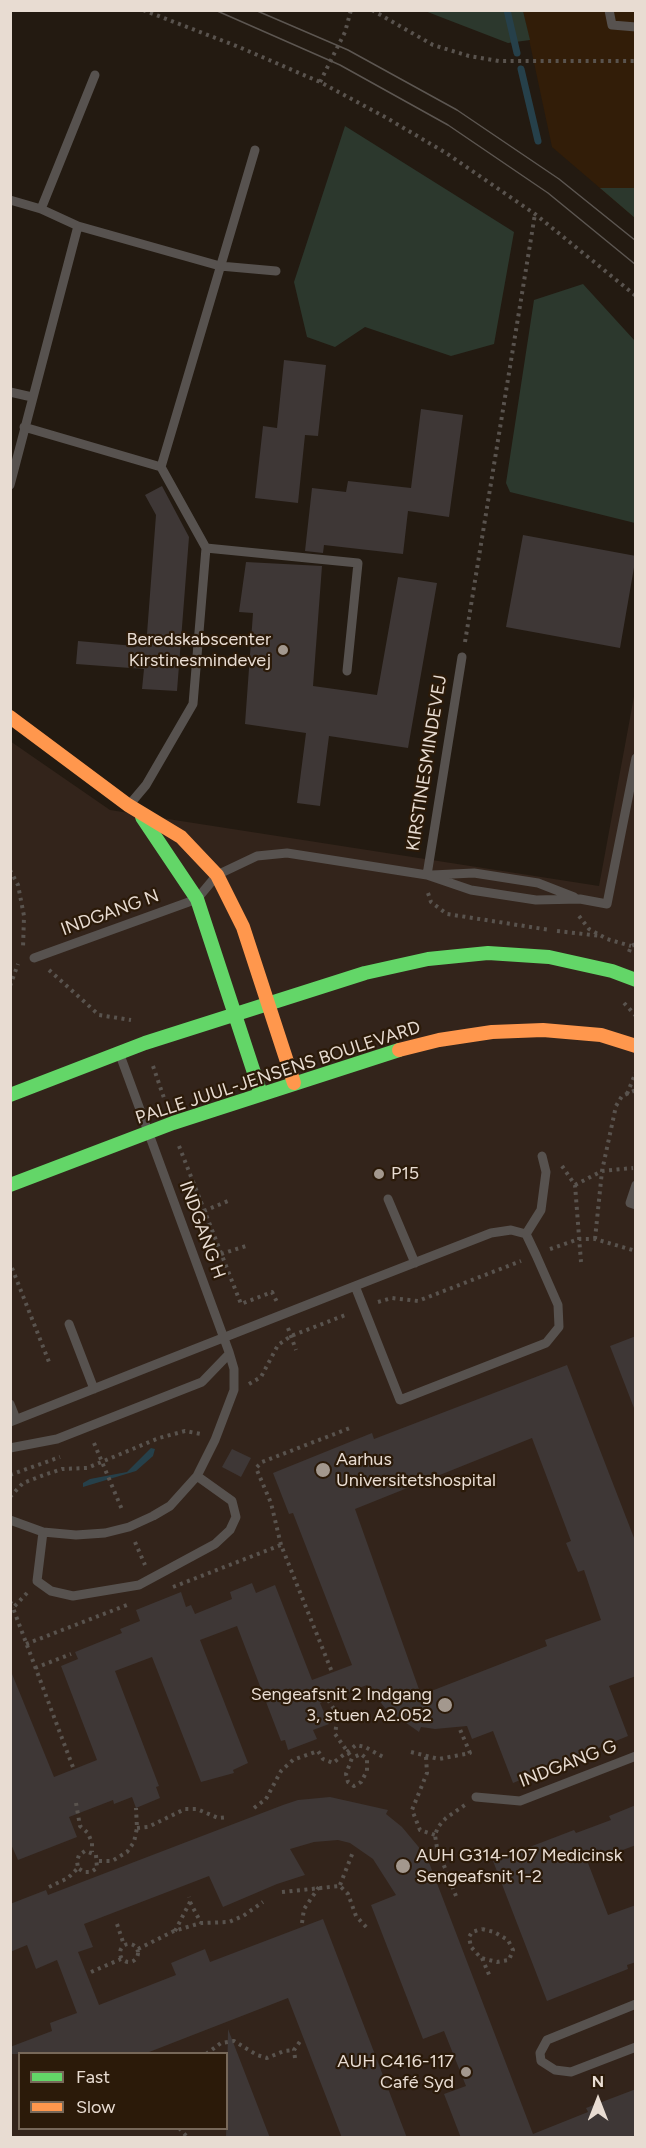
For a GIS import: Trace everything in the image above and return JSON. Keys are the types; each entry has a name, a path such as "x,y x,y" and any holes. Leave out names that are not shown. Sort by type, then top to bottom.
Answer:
{"street":[{"path":"10,717 140,814 181,837 217,875 243,927 294,1083"},
{"path":"140,814 197,899 261,1094"},
{"path":"10,1095 145,1043 365,973 428,959 488,953 549,957 612,971 636,980"},
{"name":"PALLE JUUL-JENSENS BOULEVARD","path":"10,1185 173,1123 406,1048 439,1040 492,1032 543,1030 601,1035 636,1046"}],"lane":[{"path":"609,10 612,25 636,27"},
{"path":"41,209 95,75"},
{"path":"161,467 255,150"},
{"path":"10,200 41,209 78,226 220,267 276,271"},
{"path":"10,485 78,226"},
{"path":"10,392 32,398"},
{"path":"24,427 161,467 206,548 193,704 146,785 128,805"},
{"path":"206,548 358,563 347,671"},
{"name":"KIRSTINESMINDEVEJ","path":"197,899 217,875 257,856 286,853 427,875 462,657"},
{"path":"427,875 474,873 538,883 580,899 607,904 636,758"},
{"path":"427,875 471,890 536,900 580,899"},
{"name":"INDGANG N","path":"34,958 197,899"},
{"name":"INDGANG H","path":"119,1053 150,1132 229,1354 234,1369 234,1390"},
{"path":"526,1234 541,1210 546,1172 542,1156"},
{"path":"636,1185 630,1203 636,1205"},
{"path":"388,1199 415,1263"},
{"path":"10,1404 13,1420 94,1389 355,1286 491,1233 511,1230 526,1234 558,1305 559,1327 546,1343 400,1400 355,1286"},
{"path":"69,1324 94,1389"},
{"path":"10,1448 57,1439 202,1382 229,1354"},
{"path":"10,1520 44,1532 76,1535 105,1533 129,1527 170,1506 197,1476 215,1440 234,1390"},
{"path":"44,1532 37,1581 51,1591 73,1596 129,1588 150,1580 216,1544 231,1530 236,1517 232,1501 197,1476"},
{"name":"INDGANG G","path":"476,1797 520,1801 636,1756"},
{"path":"636,2004 547,2040 540,2053 541,2061 555,2070 572,2072 636,2047"}],"path":[{"path":"143,10 239,46 320,82 446,153 535,214 636,296"},
{"path":"320,82 345,32 351,10"},
{"path":"372,10 433,45 469,56 499,61 636,61"},
{"path":"462,657 535,214"},
{"path":"10,870 18,885 24,916 23,948 10,986"},
{"path":"427,875 431,902 447,914 601,936 631,946"},
{"path":"580,899 579,915 589,929 601,936"},
{"path":"34,958 66,983 99,1015 135,1020 173,1123 178,1145 241,1304 272,1292 296,1350"},
{"path":"627,1094 636,1072"},
{"path":"595,1239 602,1171 616,1106 622,1096 636,1090"},
{"path":"542,1156 558,1159 575,1185 581,1262"},
{"path":"575,1185 602,1171 636,1168"},
{"path":"204,1211 228,1201"},
{"path":"234,1390 261,1377 278,1345 291,1336 392,1298 418,1301 579,1239 595,1239 636,1251"},
{"path":"221,1254 246,1246"},
{"path":"12,1268 48,1362"},
{"path":"332,1672 281,1545 271,1503 256,1468 262,1462 350,1428"},
{"path":"10,1497 23,1483 44,1475 104,1462 159,1438 186,1431 215,1440"},
{"path":"84,1448 105,1439"},
{"path":"94,1443 112,1481 156,1594 281,1545"},
{"path":"10,1475 63,1456"},
{"path":"13,1608 37,1581"},
{"path":"10,1601 74,1770"},
{"path":"26,1644 135,1602"},
{"path":"35,1668 71,1654"},
{"path":"328,1700 338,1715 335,1734 352,1758"},
{"path":"411,1752 439,1759 470,1753 459,1727"},
{"path":"254,1808 266,1799 281,1771 293,1760 318,1751 323,1759 333,1763 356,1745 365,1747 370,1752 385,1758"},
{"path":"367,1759 361,1754 352,1758 346,1774 348,1782 354,1786 361,1782 367,1771 367,1759 370,1752"},
{"path":"426,1757 427,1773 412,1810 420,1830 435,1836"},
{"path":"456,1896 437,1848 435,1836 438,1827 446,1818 476,1797"},
{"path":"76,1803 80,1826 88,1833 92,1843 92,1852 99,1861"},
{"path":"99,1861 112,1861 128,1852 134,1842 137,1828 136,1808"},
{"path":"137,1828 148,1827 185,1809 197,1809 218,1818 228,1817"},
{"path":"49,1887 68,1878 78,1868 79,1855 85,1851 92,1852"},
{"path":"340,1886 353,1852"},
{"path":"78,1868 84,1872 91,1872 97,1868 99,1861"},
{"path":"298,1881 301,1888"},
{"path":"282,1892 301,1888 340,1886 348,1894 356,1916 368,1929"},
{"path":"302,1923 304,1909 319,1887"},
{"path":"174,1931 189,1899 201,1923"},
{"path":"138,1949 174,1931 201,1923 229,1922 243,1916 263,1902"},
{"path":"117,1924 124,1945 119,1954 121,1959"},
{"path":"481,1958 497,1962 510,1960 513,1950 508,1940 494,1932 482,1929 472,1932 469,1937 471,1947 481,1958 490,1977"},
{"path":"91,1972 121,1959 131,1963 139,1955 138,1949 124,1945"},
{"path":"295,2058 294,2050 301,2040"},
{"path":"209,2052 221,2043 234,2041 257,2055 267,2058 284,2051 294,2050"}],"shaded area":[{"path":"523,11 635,11 635,218 552,147"},
{"name":"Aarhus Universitetshospital","path":"635,691 635,2137 11,2137 10,741 110,810 599,886"}],"green space":[{"path":"425,11 523,11 530,40 508,43"},
{"path":"345,126 514,232 494,344 451,356 365,327 335,347 307,337 294,282"},
{"path":"600,188 635,188 635,218"},
{"path":"583,284 635,341 635,523 510,492 506,483 534,300"}],"water":[{"path":"151,1448 155,1449 153,1456 136,1471 83,1487 83,1483 90,1479 127,1472"}],"building":[{"path":"284,360 326,365 318,436 305,435 298,503 255,498 263,426 277,428"},
{"path":"421,409 463,415 449,517 408,511 403,554 324,545 323,553 305,551 312,488 346,492 348,481 411,488"},
{"path":"162,486 189,537 177,691 142,689 144,669 76,664 78,641 146,647 156,515 145,495"},
{"path":"523,535 636,556 620,648 506,627"},
{"name":"Beredskabscenter Kirstinesmindevej","path":"246,562 322,566 313,686 377,695 398,577 437,583 408,748 329,736 320,806 297,803 306,733 245,724 253,613 239,612"},
{"path":"636,1336 636,1408 634,1408 610,1346"},
{"path":"567,1365 636,1543 636,1676 609,1686 628,1736 513,1783 493,1731 472,1739 467,1726 435,1729 421,1727 419,1732 385,1708 367,1685 320,1703 329,1724 313,1730 317,1739 288,1750 285,1740 281,1741 237,1626 200,1640 248,1763 233,1770 234,1773 201,1782 152,1657 115,1671 159,1786 156,1787 160,1798 136,1808 132,1797 114,1804 113,1800 69,1817 77,1837 18,1860 10,1842 10,1669 54,1777 97,1760 61,1666 78,1659 75,1652 122,1633 120,1629 140,1621 136,1610 181,1592 186,1607 191,1605 195,1614 232,1599 230,1592 252,1583 256,1593 275,1585 312,1680 352,1665 293,1513 289,1514 273,1473 372,1433 374,1439","holes":["532,1438 571,1541 566,1543 578,1572 584,1570 601,1620 545,1640 547,1646 421,1695 355,1509"]},
{"path":"232,1449 251,1458 241,1477 222,1467"},
{"path":"330,1797 388,1810 386,1814 402,1827 422,1851 430,1865 533,2134 588,2112 586,2108 636,2089 636,2138 461,2138 444,2094 466,2086 444,2031 423,2039 371,1905 396,1895 373,1859 350,1843 338,1840 314,1842 290,1849 305,1875 223,1907 209,1876 84,1924 93,1947 78,1952 99,2005 176,1975 171,1963 205,1949 210,1962 323,1919 407,2138 342,2138 288,1998 149,2052 18,2052 18,2054 10,2054 10,2047 52,2031 50,2023 77,2013 57,1960 36,1969 27,1945 10,1952 10,1904 46,1890 48,1895 298,1800"},
{"path":"636,1805 636,1845 588,1863 608,1915 636,1905 636,1962 627,1965 628,1969 547,2001 493,1861 574,1830 576,1833 611,1820 609,1816"},
{"path":"228,2029 270,2138 226,2138 228,2130"}],"waterway":[{"path":"507,10 517,53"},
{"path":"521,69 538,141"}],"tram line":[{"path":"215,10 340,65 448,125 548,193 636,265"},
{"path":"255,10 348,50 457,110 559,179 636,241"}],"traffic: fast":[{"path":"142,817 197,899 261,1094"},
{"path":"10,1095 145,1043 365,973 428,959 488,953 549,957 612,971 636,980"},
{"path":"10,1185 173,1123 399,1050"}],"traffic: slow":[{"path":"10,717 128,805 181,837 217,875 243,927 294,1083"},
{"path":"399,1050 439,1040 492,1032 543,1030 601,1035 636,1046"}],"place":[{"name":"Beredskabscenter Kirstinesmindevej","path":"283,650"},
{"name":"P15","path":"379,1174"},
{"name":"Aarhus Universitetshospital","path":"323,1470"},
{"name":"Sengeafsnit 2 Indgang 3, stuen A2.052","path":"445,1705"},
{"name":"AUH G314-107 Medicinsk Sengeafsnit 1-2","path":"403,1866"},
{"name":"AUH C416-117 Café Syd","path":"466,2072"}]}
